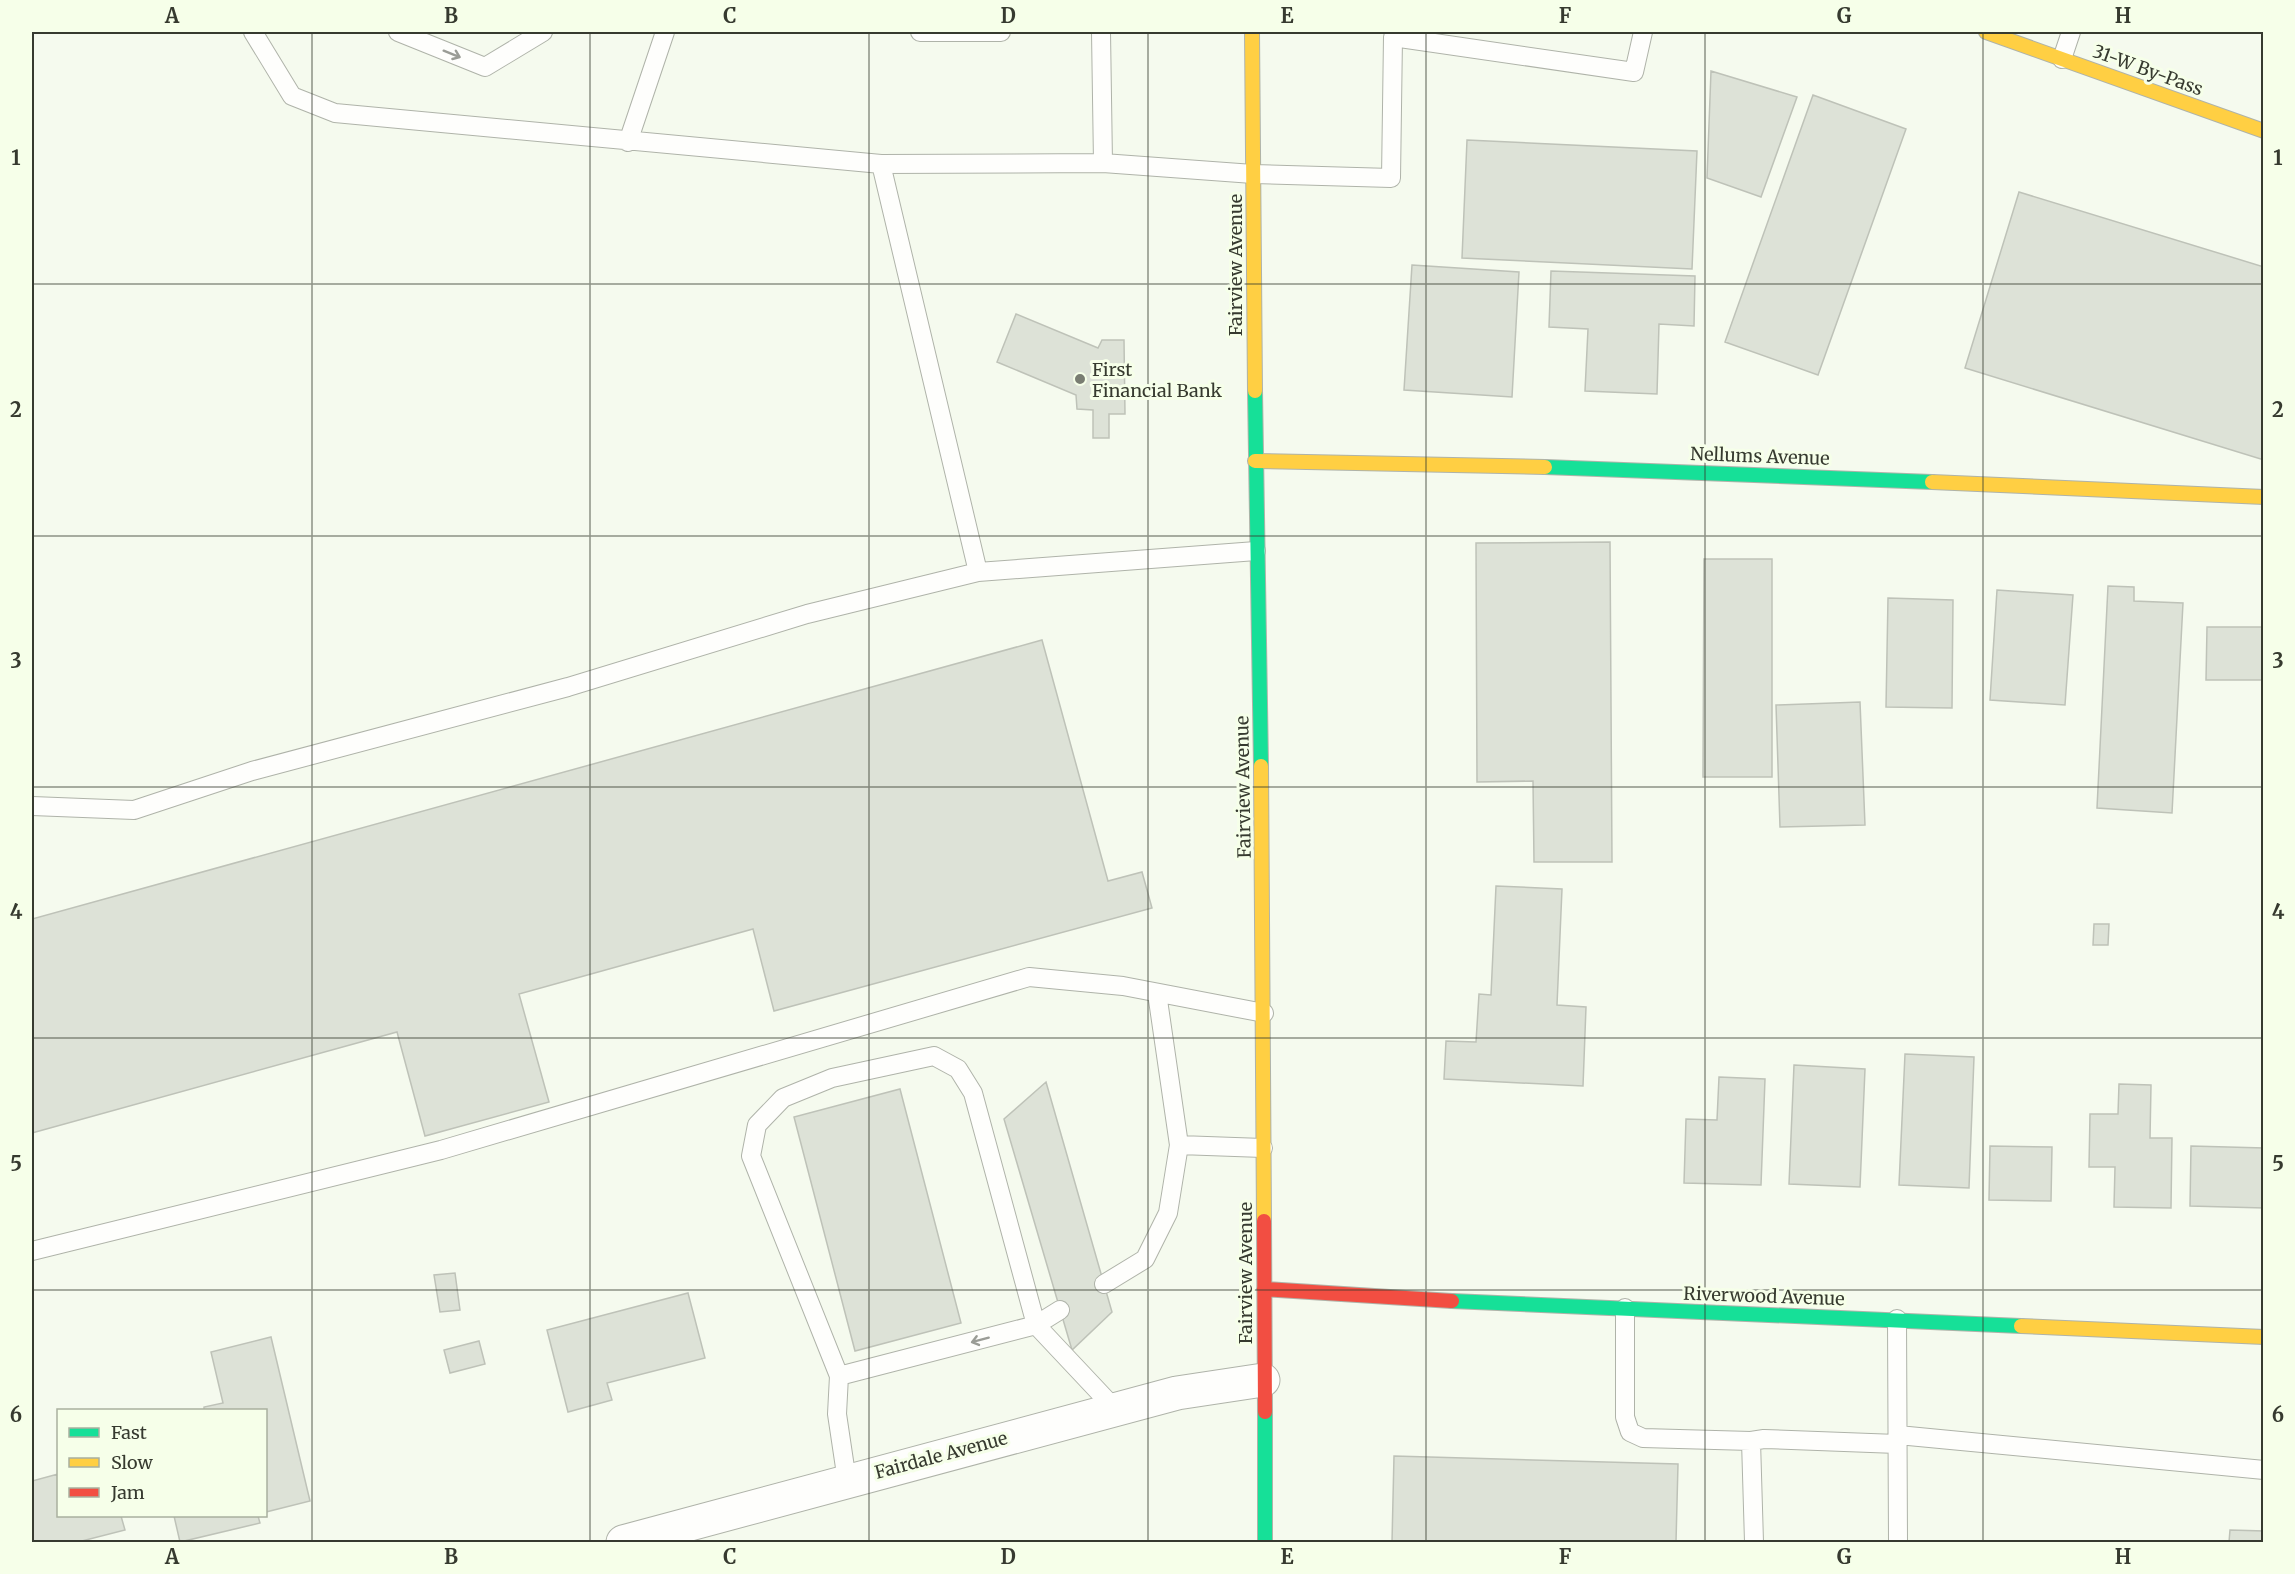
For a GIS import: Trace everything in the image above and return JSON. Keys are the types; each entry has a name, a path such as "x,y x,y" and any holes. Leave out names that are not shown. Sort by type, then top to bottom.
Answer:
{"street":[{"name":"Fairview Avenue","path":"1252,32 1255,461 1264,1013 1265,1542"},
{"name":"31-W By-Pass","path":"1986,32 2264,130"},
{"name":"Nellums Avenue","path":"1255,461 1631,469 2264,497"},
{"name":"Riverwood Avenue","path":"1264,1289 1424,1300 2264,1337"},
{"name":"Fairdale Avenue","path":"623,1542 1177,1393 1263,1380"}],"lane":[{"path":"254,32 292,96 335,113 881,164 1103,163 1253,174 1391,178 1393,37 1634,72 1643,32"},
{"path":"398,32 485,67 543,32"},
{"path":"628,141 665,32"},
{"path":"920,32 1001,32"},
{"path":"1101,32 1103,163"},
{"path":"2062,58 2072,32"},
{"path":"881,164 978,572"},
{"path":"32,806 134,810 252,771 568,687 807,614 978,572 1257,551"},
{"path":"32,1251 441,1150 1029,977 1123,986 1264,1013"},
{"path":"1104,1284 1146,1259 1168,1212 1179,1145 1158,993"},
{"path":"847,1481 837,1414 839,1376 751,1156 757,1125 783,1098 832,1078 934,1056 958,1069 973,1093 1036,1325 1115,1409"},
{"path":"1179,1145 1263,1148"},
{"path":"1625,1308 1625,1417 1630,1432 1642,1438 1751,1441 1764,1439 1898,1439 2264,1470"},
{"path":"839,1376 1036,1325 1060,1310"},
{"path":"1897,1320 1898,1542"},
{"path":"1751,1441 1754,1542"}],"building":[{"path":"1711,71 1797,97 1761,197 1707,178"},
{"path":"1813,95 1906,129 1818,375 1725,342"},
{"path":"1467,140 1697,151 1692,269 1462,258"},
{"path":"2019,192 2264,267 2264,460 1965,368"},
{"path":"1412,265 1519,272 1512,397 1404,390"},
{"path":"1551,271 1695,276 1694,326 1659,324 1657,394 1585,391 1588,329 1549,327"},
{"name":"First Financial Bank","path":"1016,314 1098,348 1102,340 1124,340 1125,414 1109,414 1109,438 1093,438 1093,410 1077,409 1076,395 997,362"},
{"path":"1610,542 1612,862 1534,862 1533,781 1477,782 1476,543"},
{"path":"1704,559 1772,559 1772,777 1703,777"},
{"path":"2108,586 2134,587 2134,601 2183,603 2172,813 2097,808"},
{"path":"1997,590 2073,595 2065,705 1990,700"},
{"path":"1888,598 1953,600 1952,708 1886,707"},
{"path":"2207,627 2264,627 2264,680 2206,680"},
{"path":"1042,640 1108,881 1142,872 1152,908 774,1011 753,929 519,994 549,1102 425,1136 397,1032 32,1133 32,919"},
{"path":"1860,702 1865,825 1780,827 1776,705"},
{"path":"1496,886 1562,889 1557,1005 1586,1007 1583,1086 1444,1079 1446,1041 1476,1042 1479,994 1491,995"},
{"path":"2094,924 2109,924 2108,945 2093,945"},
{"path":"1905,1054 1974,1057 1969,1188 1899,1185"},
{"path":"1794,1065 1865,1069 1860,1187 1789,1184"},
{"path":"1719,1077 1765,1079 1761,1185 1684,1183 1686,1119 1717,1120"},
{"path":"1046,1082 1112,1312 1072,1350 1004,1119"},
{"path":"2119,1084 2151,1085 2150,1138 2172,1138 2171,1208 2114,1207 2115,1167 2089,1167 2090,1114 2118,1114"},
{"path":"900,1089 961,1323 855,1351 794,1117"},
{"path":"1990,1146 2052,1147 2051,1201 1989,1200"},
{"path":"2191,1146 2264,1148 2264,1208 2190,1206"},
{"path":"455,1273 460,1310 440,1312 434,1275"},
{"path":"688,1293 705,1358 607,1383 612,1400 568,1412 547,1330"},
{"path":"271,1337 310,1501 267,1512 267,1409 204,1409 204,1407 223,1403 211,1352"},
{"path":"479,1341 485,1364 450,1373 444,1350"},
{"path":"1394,1456 1678,1464 1676,1542 1392,1542"},
{"path":"57,1474 57,1517 121,1517 125,1530 78,1542 32,1542 32,1481"},
{"path":"174,1517 258,1517 260,1523 180,1542"},
{"path":"2230,1530 2264,1531 2264,1542 2229,1542"}],"traffic: fast":[{"path":"1255,391 1261,766"},
{"path":"1545,467 1932,482"},
{"path":"1452,1301 2021,1326"},
{"path":"1265,1412 1265,1542"}],"traffic: slow":[{"path":"1252,32 1255,391"},
{"path":"1986,32 2264,131"},
{"path":"1255,461 1545,467"},
{"path":"1932,482 2264,497"},
{"path":"1261,766 1264,1221"},
{"path":"2021,1326 2264,1337"}],"traffic: jam":[{"path":"1264,1221 1265,1412"},
{"path":"1264,1289 1452,1301"}],"place":[{"name":"First Financial Bank","path":"1080,379"}]}
